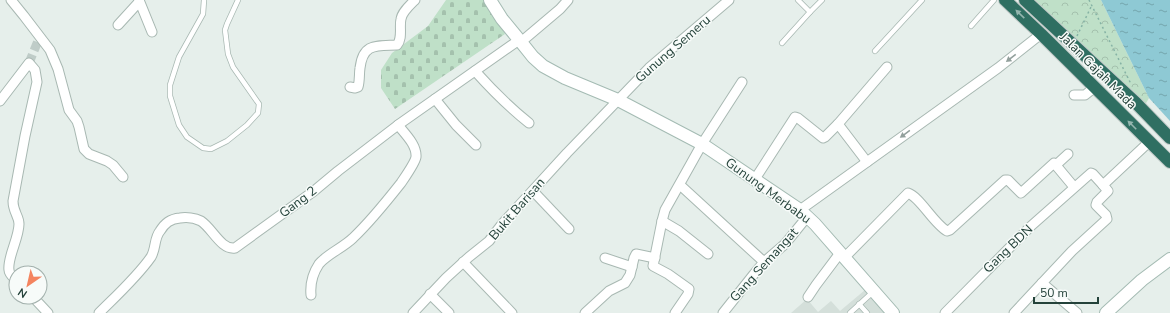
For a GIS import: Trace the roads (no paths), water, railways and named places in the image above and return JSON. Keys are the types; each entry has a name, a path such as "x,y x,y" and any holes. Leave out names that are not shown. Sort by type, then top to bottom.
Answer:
{"highway":[{"name":"Jalan Gajah Mada","path":"1005,0 1042,34 1170,162"},
{"name":"Jalan Gajah Mada","path":"1025,0 1136,103 1170,138"}],"street":[{"path":"10,0 50,50 58,69 69,110 79,126 84,149 89,154 108,161 123,177"},
{"path":"350,87 358,87 360,68 364,53 367,49 374,46 397,45 400,39 402,15 415,0"},
{"name":"Gunung Merbabu","path":"490,0 502,19 533,57 544,66 565,78 618,100 702,144 803,213 893,313"},
{"name":"Gang 2","path":"99,313 124,288 152,255 160,230 171,220 193,218 200,221 225,246 231,249 236,248 435,99 520,41 560,9 568,0"},
{"name":"Gunung Semeru","path":"618,100 649,68 729,0"},
{"path":"118,25 139,1 152,32"},
{"name":"Gang Semangat","path":"723,313 730,302 764,262 785,244 803,213 867,162 998,68 1042,34"},
{"path":"0,101 29,63 35,70 37,82 13,201 13,208 19,220 19,227 10,265"},
{"path":"755,180 795,117 823,138 825,137 887,67"},
{"path":"475,71 490,89 529,123"},
{"path":"675,313 688,294 689,289 668,274 653,266 665,210 702,144 742,82"},
{"path":"1074,96 1085,95 1095,87"},
{"path":"435,99 456,125 476,145"},
{"name":"Bukit Barisan","path":"413,313 463,262 489,241 532,191 618,100"},
{"path":"838,124 867,162"},
{"path":"311,295 310,288 320,262 352,240 369,222 403,180 414,162 416,157 415,148 398,126"},
{"path":"1014,313 1072,251 1107,218 1096,204 1108,191 1103,185 1149,142"},
{"path":"808,297 816,285 842,255 908,193 914,197 944,229 949,231 1005,180 1008,180 1021,193 1054,163 1056,165 1068,154"},
{"path":"1056,165 1074,187"},
{"name":"Gang BDN","path":"945,313 1031,226 1091,173 1103,185"},
{"path":"680,185 764,262"},
{"path":"532,191 569,229"},
{"path":"662,221 679,231 708,254"},
{"path":"586,313 609,291 625,283 630,275 636,254 655,258"},
{"path":"605,258 632,267"},
{"path":"1106,313 1142,280 1170,259"},
{"path":"463,262 512,313"},
{"path":"1042,283 1077,313"},
{"path":"430,294 449,313"},
{"path":"40,305 48,313"}],"lane":[{"path":"204,0 203,14 179,57 170,85 170,96 179,125 187,138 202,148 211,149 227,142 247,125 258,113 258,104 233,67 228,54 225,30 238,0"},
{"path":"798,0 810,12"},
{"path":"782,43 822,0"},
{"path":"874,51 922,0"},
{"path":"970,26 994,0"},
{"path":"850,313 874,291"},
{"path":"859,304 867,313"}],"water":[{"path":"1101,0 1170,0 1170,121 1149,98"}],"tunnel":[{"path":"29,63 40,36"}]}
